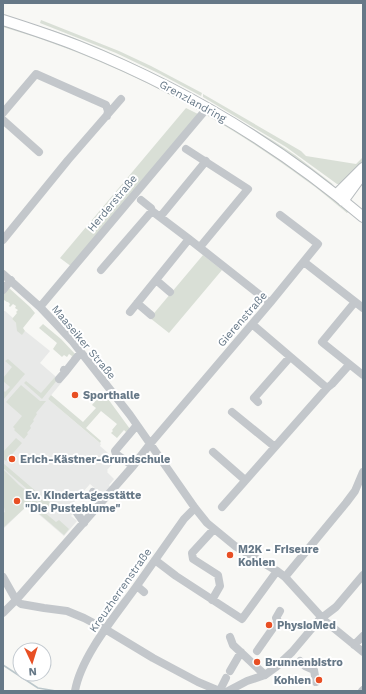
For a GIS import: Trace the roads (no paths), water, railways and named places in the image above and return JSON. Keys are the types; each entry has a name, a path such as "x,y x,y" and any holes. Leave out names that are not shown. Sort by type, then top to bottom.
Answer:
{"main road":[{"name":"Grenzlandring","path":"3,20 77,46 142,74 186,96 220,115 277,151 309,174 363,217"},
{"path":"339,198 363,168"},
{"path":"339,198 354,187 363,173"}],"street":[{"path":"3,113 36,74 106,105 108,111 107,116"},
{"path":"8,235 68,160 121,100"},
{"name":"Herderstraße","path":"40,307 71,268 203,113"},
{"path":"3,120 39,152"},
{"path":"186,149 248,189 200,247"},
{"path":"160,217 206,161"},
{"path":"141,200 151,208 152,211 270,303"},
{"path":"101,270 152,211"},
{"name":"Gierenstraße","path":"3,613 133,466 318,244 280,215"},
{"path":"130,312 189,239"},
{"path":"304,262 363,308"},
{"name":"Maaseiker Straße","path":"3,274 40,307 73,342 130,415 207,523 235,546 277,570 322,618 363,652"},
{"path":"3,290 11,280"},
{"path":"156,280 170,292"},
{"path":"355,302 322,343 363,375"},
{"path":"137,303 151,315"},
{"path":"252,324 327,388"},
{"path":"59,379 81,352"},
{"path":"258,402 254,398 290,357"},
{"path":"222,507 349,365"},
{"path":"232,412 275,447"},
{"path":"133,466 116,454 115,451 137,425"},
{"path":"213,452 245,480"},
{"path":"285,577 355,491 363,472"},
{"path":"92,494 93,492 103,500"},
{"name":"Kreuzherrenstraße","path":"75,691 80,674 105,629 184,519 195,508"},
{"path":"77,513 84,523"},
{"path":"212,600 220,586 218,575 193,559 192,553 214,529"},
{"path":"155,560 165,570 237,617 254,602 277,570"},
{"path":"3,577 16,600 21,604 67,611 84,618 198,682 226,690 247,680 264,675 276,667 288,656 322,618 336,607 363,575"},
{"path":"137,586 144,592"},
{"path":"256,651 278,621 276,618 280,611"},
{"path":"354,645 363,636"},
{"path":"231,641 240,652 264,675"},
{"path":"226,690 228,674 240,652"},
{"path":"300,661 305,666 314,670 316,682"}],"waterway":[{"path":"3,665 38,688 56,691"},
{"path":"143,691 157,691"}],"place":[{"name":"Sporthalle","path":"75,395"},
{"name":"Erich-Kästner-Grundschule","path":"12,459"},
{"name":"Ev. Kindertagesstätte \"Die Pusteblume\"","path":"17,501"},
{"name":"M2K - Friseure Kohlen","path":"230,555"},
{"name":"PhysioMed","path":"269,625"},
{"name":"Brunnenbistro","path":"257,662"},
{"name":"Kohlen","path":"319,680"}]}
